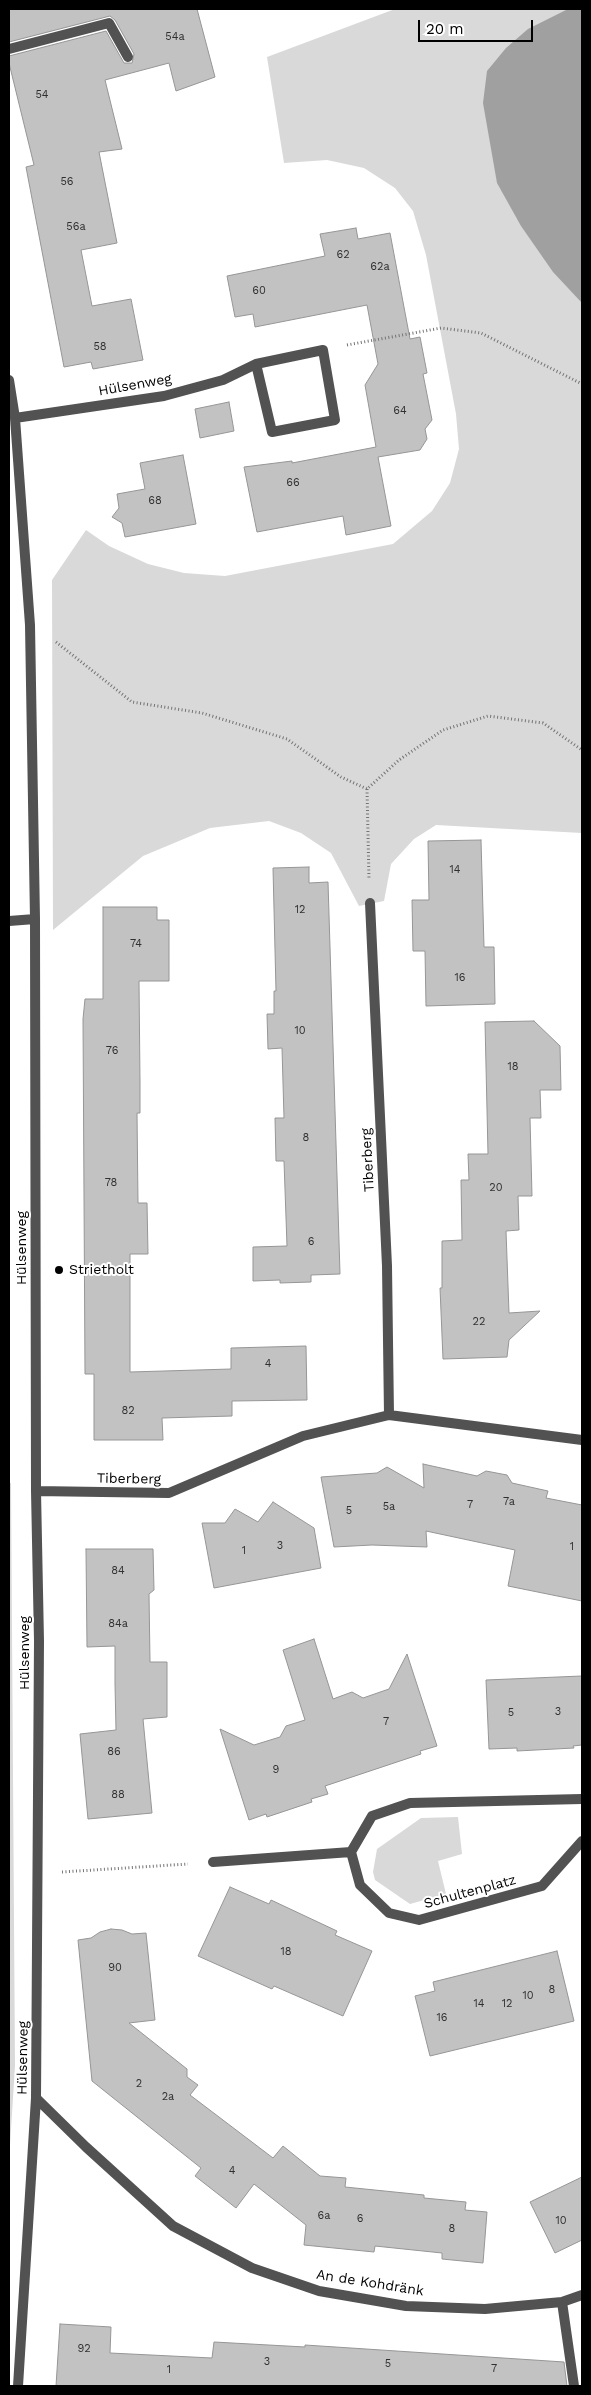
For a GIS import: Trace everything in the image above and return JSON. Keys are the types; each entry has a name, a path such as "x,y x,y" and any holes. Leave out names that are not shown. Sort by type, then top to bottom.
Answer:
{"street":[{"path":"9,49 109,23 128,57"},
{"path":"256,364 272,432 335,420 323,350"},
{"name":"Hülsenweg","path":"15,418 164,396 223,380 256,364 323,350"},
{"name":"Hülsenweg","path":"9,380 15,418 30,625 35,919 36,1491 39,1641 39,1872 36,2098 18,2386"},
{"name":"Tiberberg","path":"370,903 387,1266 388,1415"},
{"path":"9,921 35,919"},
{"name":"Tiberberg","path":"36,1491 169,1493 303,1436 388,1415 582,1440"},
{"path":"213,1862 351,1852 372,1816 410,1803 582,1799"},
{"name":"Schultenplatz","path":"351,1852 360,1885 390,1913 419,1920 542,1886 582,1841"},
{"name":"An de Kohdränk","path":"36,2098 86,2147 173,2226 252,2268 319,2291 406,2306 485,2309 562,2302 582,2295"},
{"path":"562,2302 574,2386"}],"path":[{"path":"323,350 440,328 481,333 582,384"},
{"path":"30,625 57,643 132,702 202,713 287,739 341,777 367,789"},
{"path":"370,903 367,789 399,760 444,730 488,716 543,723 582,750"},
{"path":"39,1872 86,1872 213,1862"}],"shaded area":[{"path":"395,9 582,9 582,833 436,825 414,839 391,864 384,901 359,906 331,853 301,833 269,821 210,828 143,856 53,930 52,580 86,530 109,546 148,564 184,573 225,576 393,544 432,511 450,483 459,449 456,414 426,255 413,211 395,188 364,168 327,160 284,163 267,57"},
{"path":"568,9 582,9 582,303 553,272 521,226 497,183 483,103 487,71 506,48 528,29"},
{"path":"9,1483 11,1483 15,2066 9,2161"},
{"path":"458,1817 462,1854 438,1861 446,1894 410,1904 375,1880 373,1872 377,1849 421,1818"}],"building":[{"path":"9,9 197,9 215,77 176,91 169,63 105,80 122,149 99,152 117,243 81,250 92,306 131,299 143,360 93,369 91,362 64,367 26,167 34,165 9,63 9,56 106,31 124,63 132,63 134,54 115,20 110,16 9,42"},
{"path":"356,228 358,239 390,233 410,339 420,337 427,373 423,374 432,420 425,429 427,439 420,450 378,457 391,526 346,535 343,516 257,532 244,467 292,461 292,463 376,447 365,385 378,364 367,305 255,327 253,314 235,317 227,276 325,256 320,234"},
{"path":"229,402 234,431 200,438 195,409"},
{"path":"183,455 196,524 125,537 122,523 112,517 119,508 117,494 145,489 140,463"},
{"path":"481,840 484,947 494,947 495,1004 426,1006 425,951 413,951 412,900 429,900 428,841"},
{"path":"309,867 309,883 328,882 340,1274 311,1275 311,1282 280,1283 280,1280 253,1281 253,1247 287,1246 284,1161 276,1161 275,1118 284,1118 282,1048 268,1049 267,1014 274,1014 274,991 276,991 273,868"},
{"path":"103,907 157,907 157,920 169,920 169,981 139,981 140,1113 137,1113 138,1203 147,1203 148,1254 130,1254 130,1372 231,1369 231,1348 306,1346 307,1400 232,1401 232,1416 162,1418 163,1440 94,1440 94,1374 85,1374 83,1019 85,999 103,999"},
{"path":"534,1021 560,1046 561,1090 540,1090 541,1118 530,1118 532,1196 518,1196 519,1230 506,1231 509,1313 540,1311 509,1340 507,1357 443,1359 440,1288 442,1288 442,1241 462,1240 461,1180 469,1180 468,1154 488,1154 485,1022"},
{"path":"423,1464 477,1476 486,1471 507,1475 512,1483 548,1491 546,1498 582,1505 582,1601 508,1586 515,1550 426,1531 427,1547 372,1545 334,1547 321,1477 377,1473 387,1467 424,1488"},
{"path":"273,1502 314,1528 321,1568 214,1588 202,1523 225,1523 235,1509 258,1522"},
{"path":"86,1549 153,1549 154,1590 149,1594 150,1662 167,1662 167,1717 143,1719 152,1813 88,1819 80,1734 116,1730 115,1646 87,1647"},
{"path":"314,1639 333,1699 352,1692 363,1698 389,1689 407,1654 437,1746 420,1751 421,1754 325,1786 328,1794 311,1799 312,1802 267,1817 266,1814 249,1820 220,1729 254,1745 280,1737 286,1726 305,1720 283,1650"},
{"path":"582,1676 582,1745 573,1746 574,1748 517,1751 517,1748 489,1749 486,1680"},
{"path":"230,1887 269,1904 271,1900 337,1931 335,1935 372,1951 343,2016 274,1986 272,1989 198,1956"},
{"path":"111,1929 122,1930 132,1934 146,1933 155,2020 129,2023 187,2069 187,2077 198,2085 190,2095 273,2158 283,2146 320,2176 346,2178 345,2187 424,2195 424,2198 466,2202 465,2210 487,2212 483,2263 442,2259 442,2253 375,2246 374,2252 304,2245 306,2225 254,2184 236,2208 195,2176 201,2168 92,2081 78,1940 91,1938 100,1932"},
{"path":"557,1951 574,2021 430,2056 415,1996 435,1991 433,1982"},
{"path":"582,2177 582,2240 555,2253 530,2202"},
{"path":"60,2324 111,2327 110,2353 212,2358 214,2342 305,2347 305,2345 564,2362 567,2386 56,2386"}],"place":[{"name":"Strietholt","path":"59,1270"}]}
